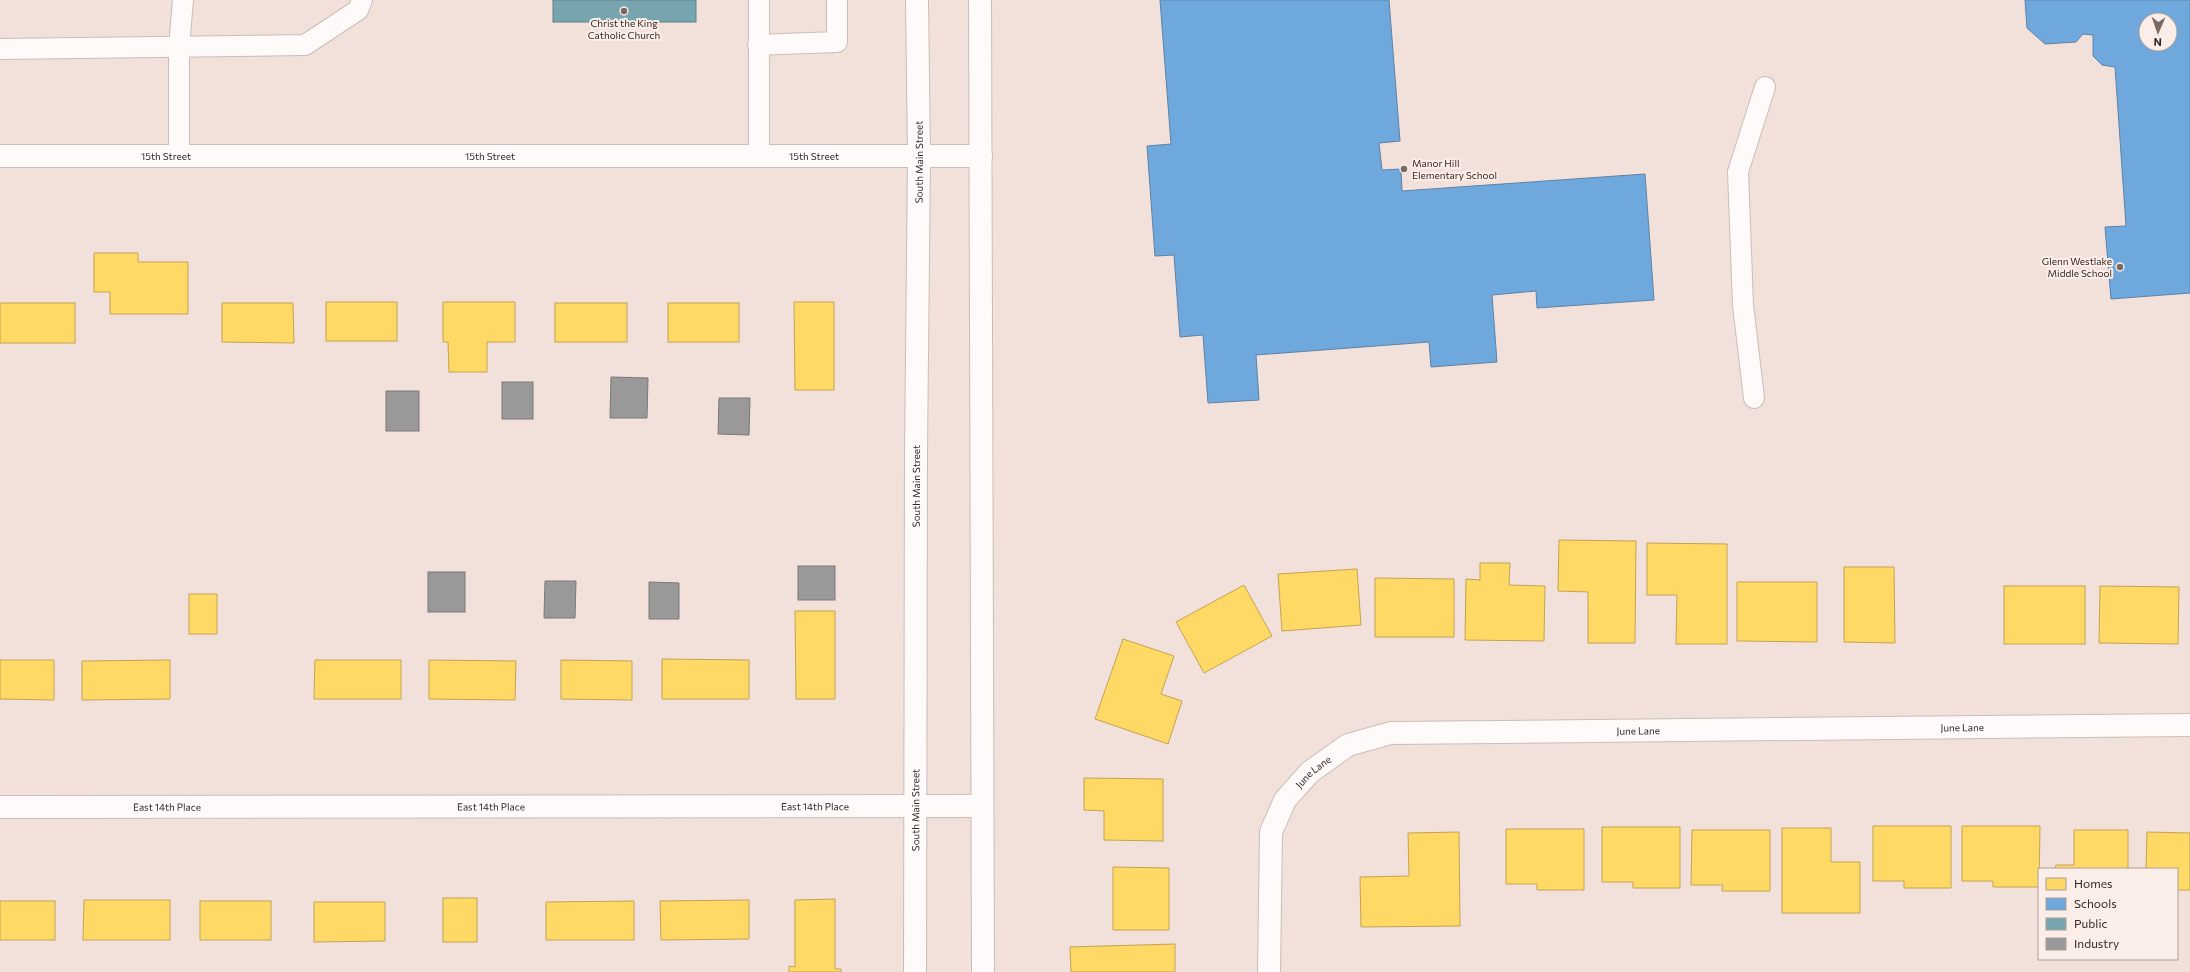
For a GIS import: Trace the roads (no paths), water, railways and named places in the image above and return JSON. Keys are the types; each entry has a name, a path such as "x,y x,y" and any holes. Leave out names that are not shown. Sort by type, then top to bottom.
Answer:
{"street":[{"name":"South Main Street","path":"916,972 919,156 918,0"},
{"path":"980,0 983,972"},
{"name":"15th Street","path":"0,156 980,156"},
{"name":"June Lane","path":"1269,972 1271,832 1285,800 1310,772 1348,745 1384,735 1414,733 2190,725"},
{"name":"East 14th Place","path":"0,807 982,806"}],"lane":[{"path":"179,156 179,46 183,0"},
{"path":"0,48 305,45 358,10 362,0"},
{"path":"759,0 759,156"},
{"path":"758,45 837,42 837,0"},
{"path":"1754,398 1743,305 1738,172 1765,87"}],"place":[{"name":"Christ the King Catholic Church","path":"624,11"},
{"name":"Manor Hill Elementary School","path":"1404,169"},
{"name":"Glenn Westlake Middle School","path":"2120,267"}]}
